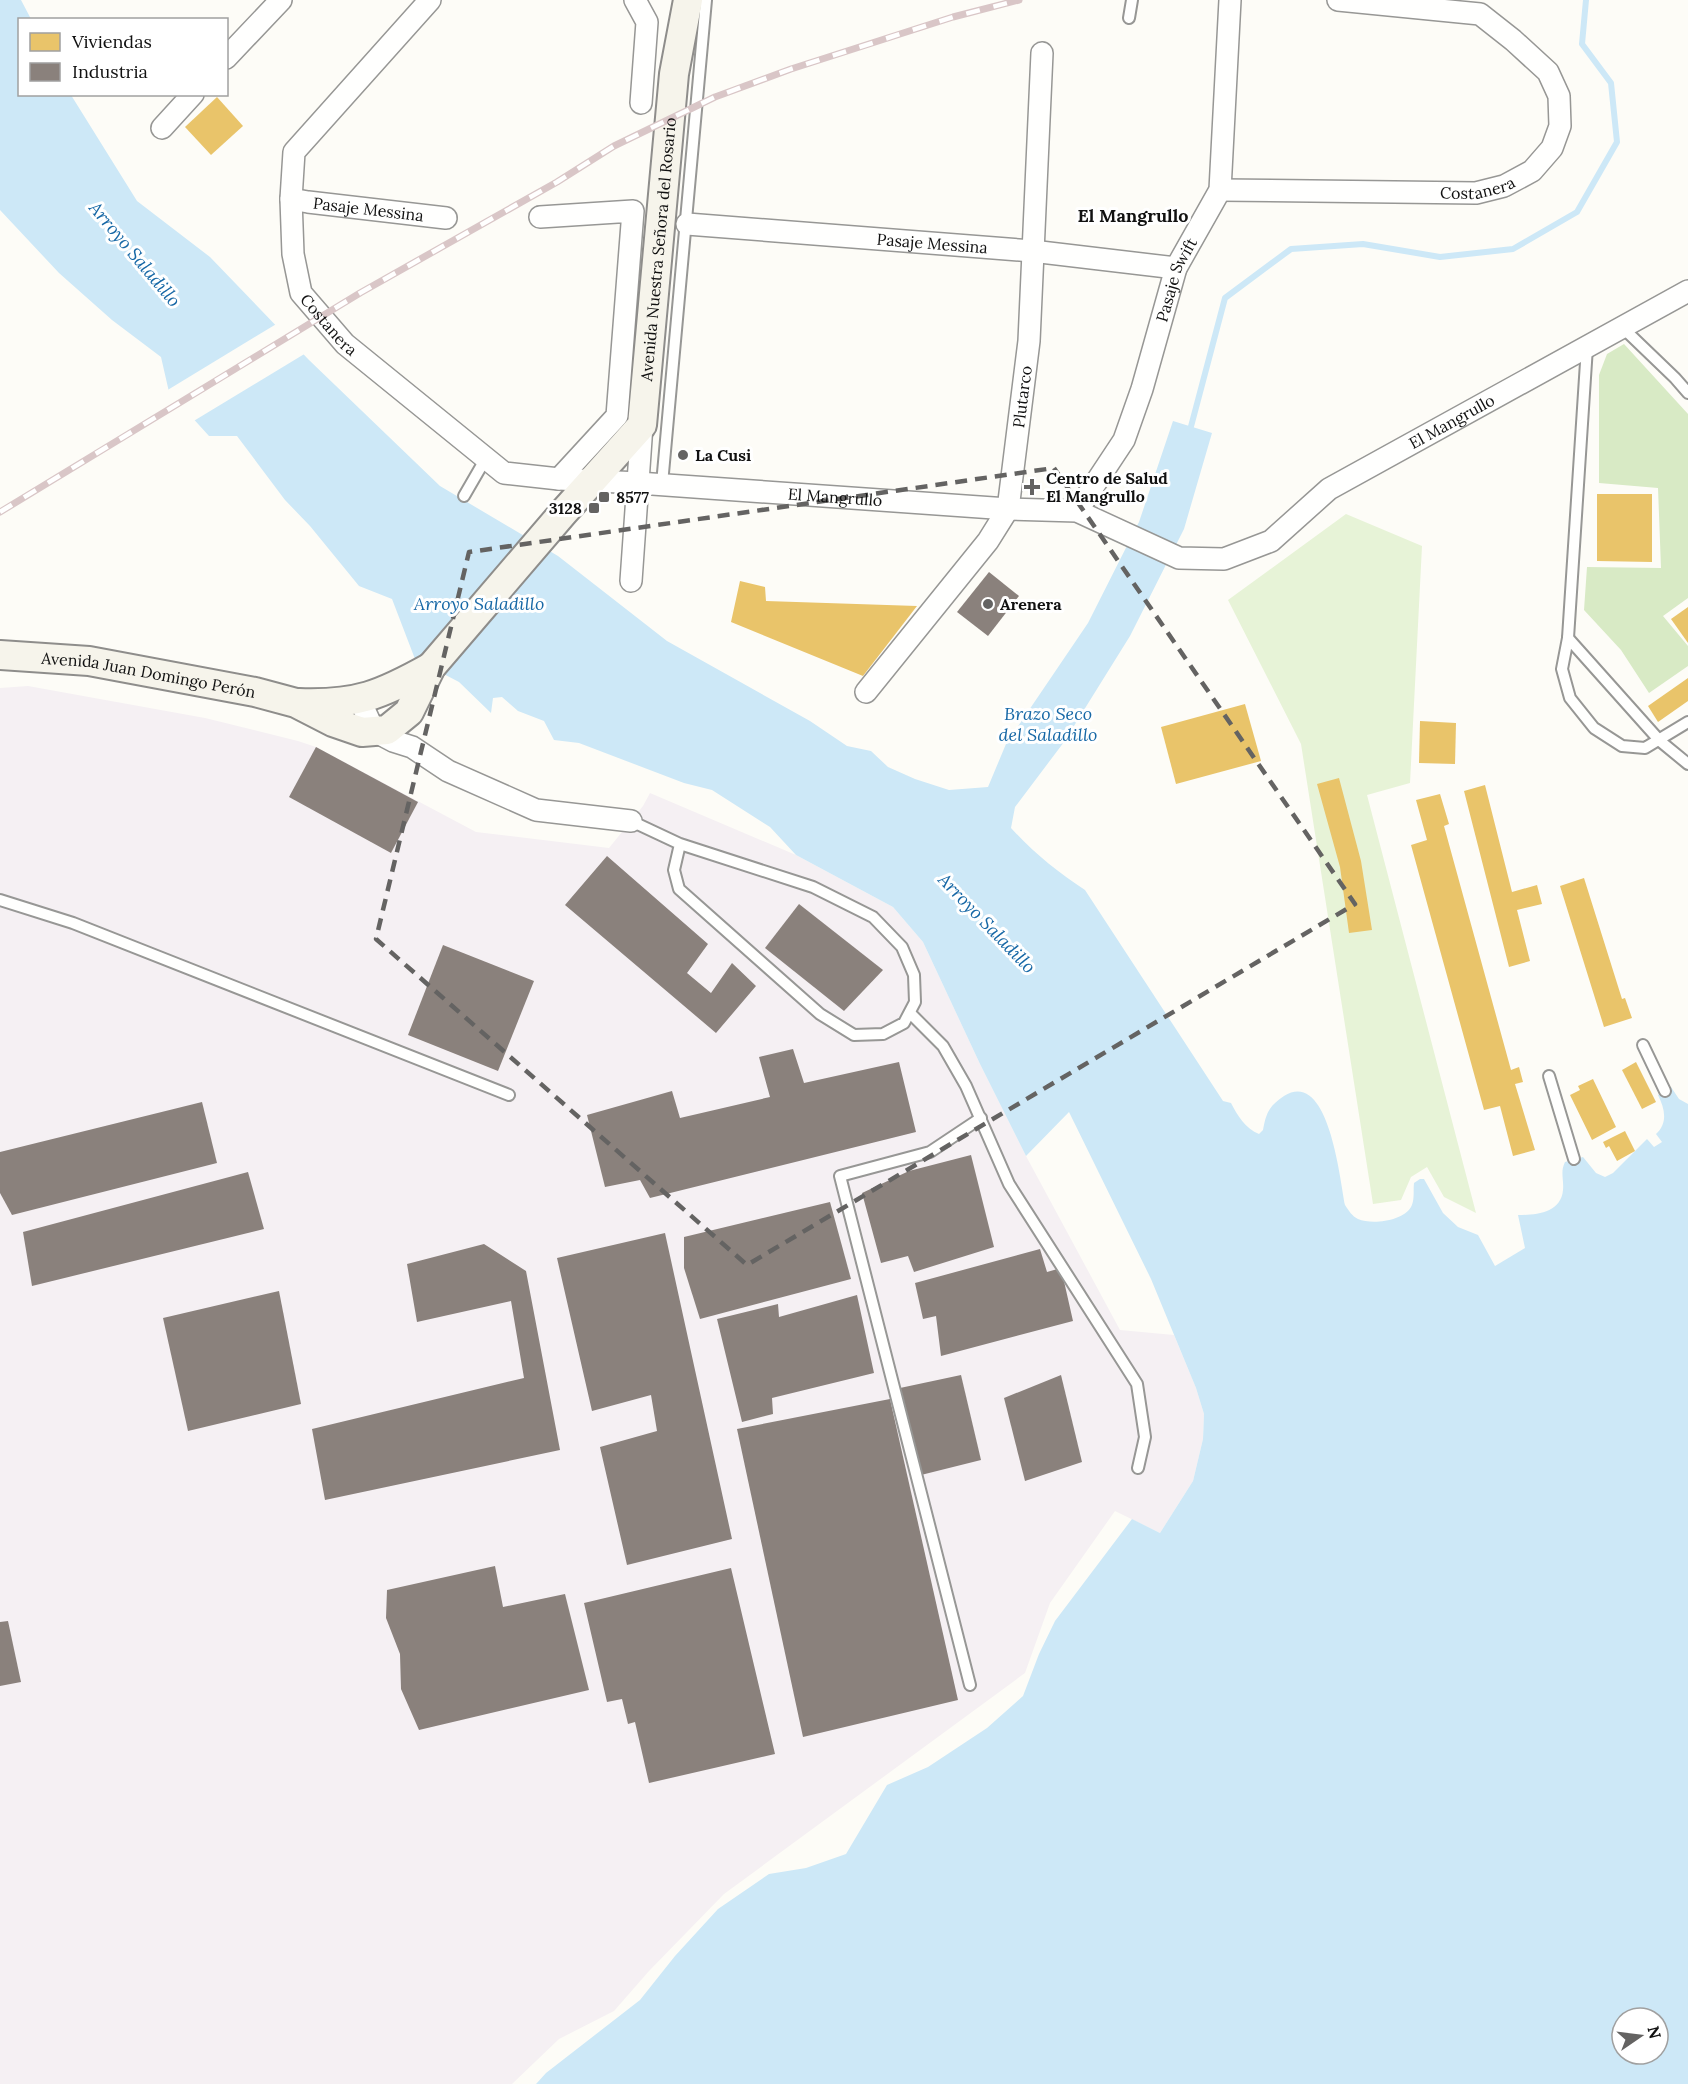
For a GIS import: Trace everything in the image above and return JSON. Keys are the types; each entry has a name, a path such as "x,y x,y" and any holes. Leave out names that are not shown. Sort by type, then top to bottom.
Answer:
{"street":[{"path":"228,56 281,0"},
{"name":"Costanera","path":"430,0 294,152 291,199 293,254 301,293 345,344 504,473 592,481"},
{"path":"635,0 647,22 641,103"},
{"name":"Avenida Nuestra Señora del Rosario","path":"671,0 674,74"},
{"name":"Avenida Nuestra Señora del Rosario","path":"631,581 642,425 674,74 688,0"},
{"name":"Pasaje Swift","path":"1077,511 1124,440 1142,389 1176,268 1220,190 1230,0"},
{"path":"1338,0 1483,7"},
{"name":"Costanera","path":"1220,190 1476,193 1504,186 1532,171 1552,148 1560,126 1559,96 1548,72 1513,40 1483,7"},
{"name":"Plutarco","path":"866,692 988,541 1008,509 1029,341 1042,53"},
{"path":"162,128 191,96"},
{"name":"Pasaje Messina","path":"291,199 446,218"},
{"path":"540,217 633,211 617,416 559,479"},
{"name":"Pasaje Messina","path":"687,224 1032,250 1176,268"},
{"name":"El Mangrullo","path":"592,481 1008,509 1077,511 1179,558 1224,559 1271,541 1329,489 1688,291"},
{"path":"374,731 387,730 409,712 430,667 642,425"},
{"name":"Avenida Juan Domingo Perón","path":"0,655 89,661 255,692 296,703 333,722 362,732 374,731"},
{"name":"Avenida Juan Domingo Perón","path":"296,703 324,704 374,696 430,667"},
{"path":"412,747 395,706 374,696 364,710 374,731 393,741 412,747 448,771 536,810 631,821"}],"lane":[{"path":"662,484 706,0"},
{"path":"1130,18 1132,0"},
{"path":"1623,328 1676,378 1688,393"},
{"path":"1587,347 1568,638 1562,669 1570,698 1594,728 1622,746 1646,748 1688,722"},
{"path":"464,495 486,458"},
{"path":"1568,638 1660,741 1688,764"},
{"path":"631,821 681,844 813,887 873,917 902,947 914,975 915,1002 904,1023 883,1034 854,1035 820,1014 679,889 674,870 681,844"},
{"path":"0,900 73,923 509,1095"},
{"path":"910,1012 943,1046 966,1086 1009,1184 1137,1384 1145,1437 1138,1468"},
{"path":"1643,1045 1665,1091"},
{"path":"1549,1076 1574,1159"},
{"path":"970,1685 840,1176 930,1152 981,1118"}],"highlighted area":[{"path":"1054,468 1355,904 747,1265 376,939 469,552"}],"shaded area":[{"path":"28,686 205,718 298,741 316,747 476,832 609,848 643,806 650,793 796,855 893,907 923,942 1026,1156 1120,1330 1174,1335 1196,1388 1204,1414 1203,1439 1193,1481 1160,1533 1115,1511 1050,1603 1025,1673 724,1894 649,1971 614,2011 559,2039 512,2084 0,2084 0,688"}],"green space":[{"path":"1624,344 1688,414 1688,598 1663,616 1688,646 1688,666 1649,693 1621,650 1584,610 1587,567 1661,568 1658,488 1599,483 1599,375 1607,354"},
{"path":"1346,514 1422,546 1410,783 1367,795 1476,1213 1444,1197 1427,1167 1411,1177 1401,1200 1373,1204 1301,744 1228,600"}],"water":[{"name":"Arroyo Saladillo","path":"0,0 21,0 30,18 18,18 18,96 72,96 137,201 210,257 309,360 440,486 558,556 667,641 810,721 847,746 871,751 888,767 949,790 988,787 1006,744 1088,623 1139,522 1173,421 1212,433 1184,529 1130,636 1064,742 1015,807 1011,828 1046,861 1085,890 1223,1101 1231,1103 1239,1117 1250,1129 1259,1134 1263,1130 1269,1110 1284,1096 1299,1092 1312,1098 1322,1112 1330,1131 1345,1205 1358,1219 1379,1222 1401,1216 1411,1207 1414,1183 1424,1179 1443,1213 1458,1227 1478,1235 1495,1266 1525,1248 1518,1215 1540,1213 1558,1204 1563,1190 1562,1172 1565,1162 1583,1157 1596,1173 1605,1177 1613,1173 1647,1139 1654,1147 1662,1142 1656,1134 1664,1121 1658,1095 1671,1087 1679,1099 1688,1104 1688,2084 536,2084 546,2073 640,2000 675,1956 718,1909 769,1874 806,1868 846,1854 887,1785 928,1767 987,1728 1023,1696 1055,1621 1132,1519 1160,1533 1193,1481 1203,1439 1204,1414 1196,1388 1151,1279 1069,1112 1026,1156 923,942 893,907 796,855 770,827 712,790 684,783 579,743 554,740 544,721 518,711 502,697 493,698 491,713 459,682 415,659 392,599 359,586 310,526 285,500 237,436 209,436 169,392 161,357 112,320 59,273 0,210"}],"pier":[{"path":"278,323 306,353 192,422 166,393 166,391"}],"building: Viviendas":[{"path":"217,97 243,126 211,155 185,127"},
{"path":"1597,494 1652,494 1652,562 1597,561"},
{"path":"740,581 765,587 766,601 917,606 863,676 731,622"},
{"path":"1688,607 1688,643 1671,619"},
{"path":"1688,678 1688,701 1658,722 1648,706"},
{"path":"1245,704 1261,761 1176,784 1161,727"},
{"path":"1420,721 1456,723 1455,764 1419,763"},
{"path":"1339,778 1361,861 1372,930 1349,933 1340,867 1317,784"},
{"path":"1485,785 1512,892 1537,885 1542,904 1517,910 1530,961 1509,967 1464,791"},
{"path":"1440,794 1449,824 1444,826 1511,1070 1519,1067 1523,1082 1515,1084 1535,1150 1513,1156 1500,1106 1484,1110 1411,845 1427,840 1416,800"},
{"path":"1584,878 1622,999 1625,998 1632,1018 1604,1027 1560,886"},
{"path":"1636,1062 1656,1102 1642,1109 1622,1070"},
{"path":"1593,1079 1616,1127 1592,1140 1570,1095 1580,1090 1578,1086"},
{"path":"1625,1131 1635,1151 1617,1161 1609,1146 1606,1148 1603,1142"}],"building: Industria":[{"name":"Arenera","path":"989,572 1019,596 988,636 957,612"},
{"path":"316,747 418,802 391,853 289,797"},
{"path":"607,856 708,944 687,973 711,993 732,963 756,986 716,1033 565,905"},
{"path":"799,904 883,970 844,1011 765,948"},
{"path":"443,945 534,981 498,1071 408,1035"},
{"path":"793,1049 804,1083 899,1062 916,1132 650,1198 640,1180 605,1187 587,1115 672,1091 680,1118 770,1097 759,1057"},
{"path":"202,1102 217,1163 12,1215 0,1193 0,1152"},
{"path":"971,1155 994,1247 914,1272 908,1256 881,1263 862,1193 909,1171"},
{"path":"248,1172 264,1229 32,1286 23,1232"},
{"path":"830,1202 851,1279 700,1319 684,1268 684,1237"},
{"path":"665,1233 732,1539 627,1565 600,1447 657,1431 651,1395 592,1411 557,1258"},
{"path":"484,1244 526,1271 560,1450 325,1500 312,1429 524,1378 511,1301 417,1322 407,1264"},
{"path":"1040,1249 1047,1272 1061,1268 1073,1321 941,1356 936,1316 923,1319 915,1283"},
{"path":"279,1291 301,1404 188,1431 163,1318"},
{"path":"857,1295 874,1373 772,1398 773,1414 742,1422 717,1319 778,1304 779,1317"},
{"path":"961,1375 981,1460 921,1475 900,1388"},
{"path":"1061,1375 1082,1462 1025,1481 1004,1398"},
{"path":"890,1399 958,1700 803,1737 737,1429"},
{"path":"495,1566 503,1607 565,1594 589,1690 419,1730 401,1689 400,1654 386,1618 387,1590"},
{"path":"731,1568 775,1754 649,1783 635,1722 628,1724 622,1699 607,1702 584,1603"},
{"path":"8,1621 21,1682 0,1686 0,1622"}],"waterway":[{"name":"Brazo Seco del Saladillo","path":"1189,434 1225,298 1291,249 1363,244 1440,257 1513,249 1577,212 1617,142 1611,83 1582,44 1586,0"}],"railway":[{"path":"0,512 360,293 557,182 614,146 715,97 791,69 953,17 1019,0"}],"place":[{"name":"La Cusi","path":"683,455"},
{"name":"Centro de Salud El Mangrullo","path":"1032,487"},
{"name":"8577","path":"604,497"},
{"name":"3128","path":"594,508"},
{"name":"Arenera","path":"988,604"}],"district":[{"name":"El Mangrullo","path":"1133,215"}]}
